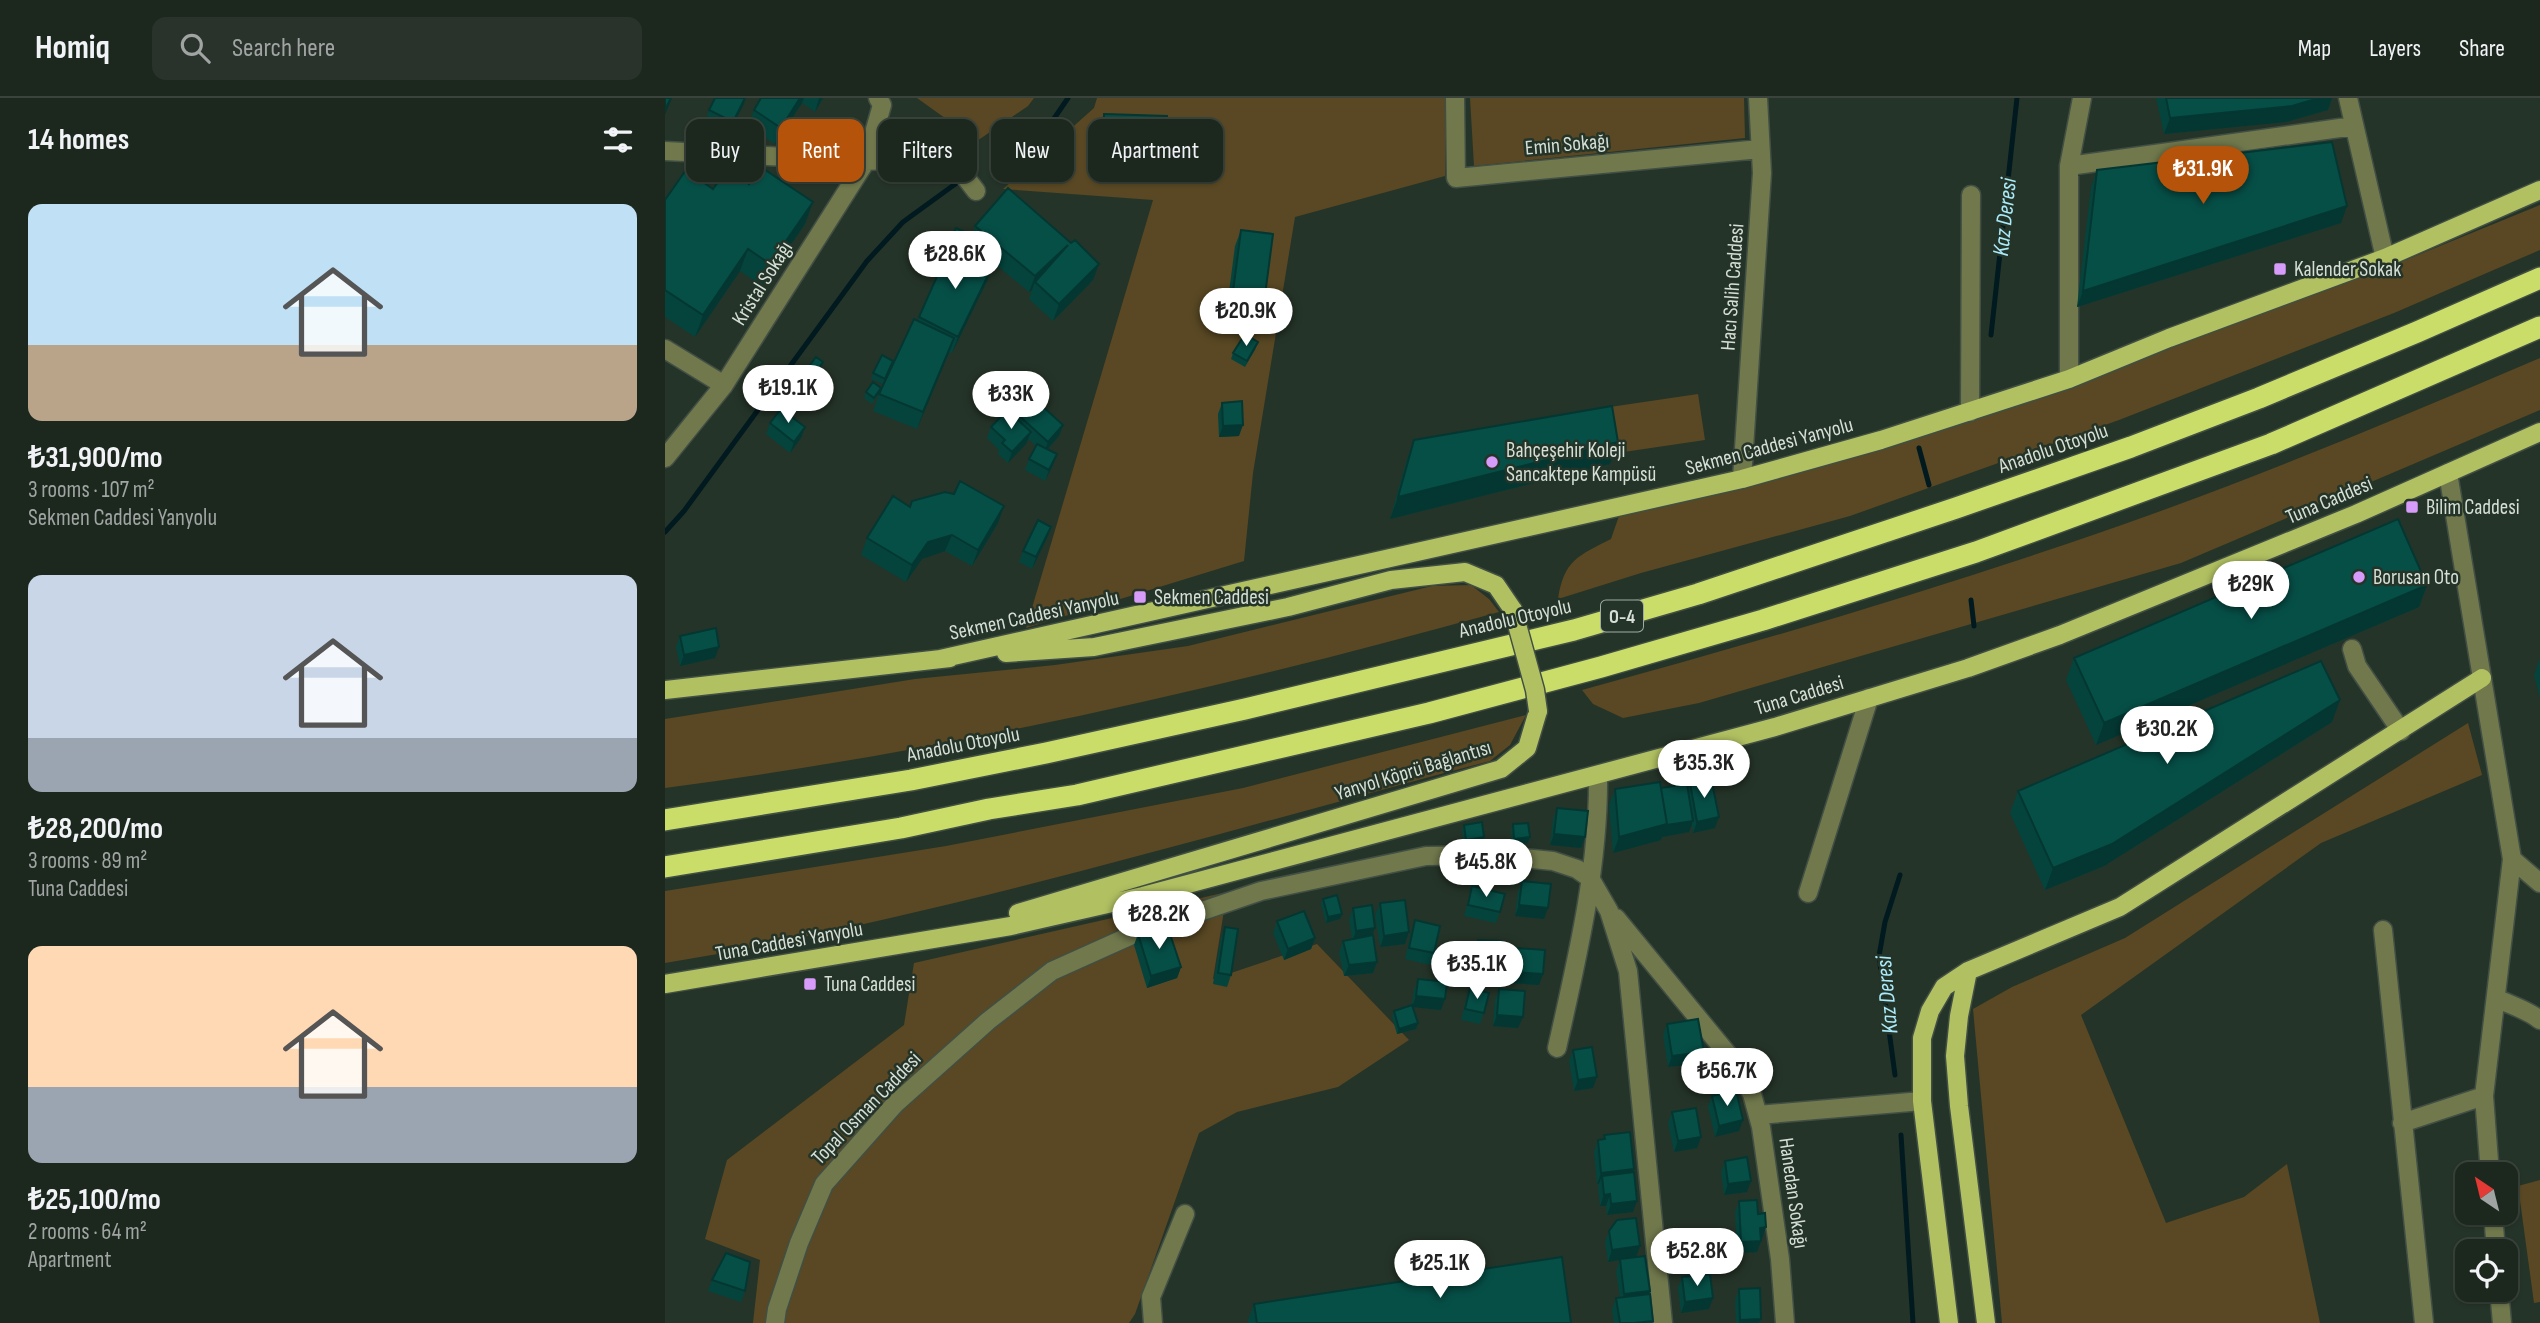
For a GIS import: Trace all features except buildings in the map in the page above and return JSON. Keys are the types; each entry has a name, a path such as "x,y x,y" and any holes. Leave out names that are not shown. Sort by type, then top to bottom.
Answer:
{"highway":[{"name":"Anadolu Otoyolu","path":"665,820 911,780 1046,753 1272,703 1574,630 1698,594 2131,447 2380,348 2540,278"},
{"name":"O-4","path":"665,867 888,831 989,809 1077,795 1402,720 1614,664 1976,552 2271,444 2540,327"}],"main road":[{"name":"Sekmen Caddesi Yanyolu","path":"940,659 1742,479 1881,440 2069,379 2169,338 2385,258 2540,190"},
{"name":"Tuna Caddesi","path":"920,941 1011,926 1143,896 1282,857 1598,776 1968,668 2060,635 2356,514 2540,432"},
{"name":"Yanyol Köprü Bağlantısı","path":"920,941 1501,769 1527,748 1538,711 1535,690 1513,610 1496,585 1465,572 1391,580 1288,607 1094,647 940,659"},
{"path":"665,690 940,659"},
{"path":"1949,1323 1922,1101 1922,1038 1930,1011 1944,987 1968,971 2119,907 2482,678"},
{"name":"Tuna Caddesi Yanyolu","path":"665,984 920,941"},
{"path":"1968,971 1955,1056 1986,1323"}],"street":[{"name":"Kristal Sokağı","path":"665,458 724,385 866,161 882,105 879,98"},
{"name":"Emin Sokağı","path":"1455,98 1456,177 1761,149"},
{"name":"Hacı Salih Caddesi","path":"1742,479 1762,173 1758,98"},
{"path":"2069,379 2069,166 2082,98"},
{"path":"2348,98 2385,258"},
{"path":"2069,166 2354,126"},
{"path":"665,151 866,161 950,157 976,191"},
{"path":"1970,412 1971,195"},
{"path":"665,349 724,385"},
{"path":"2448,473 2512,859 2484,1096 2489,1162"},
{"path":"2352,649 2357,666 2401,731"},
{"path":"1808,893 1869,698"},
{"path":"1557,1048 1590,878 1598,821 1598,776"},
{"name":"Topal Osman Caddesi","path":"775,1323 777,1309 799,1243 824,1184 895,1104 988,1021 1052,971 1132,935 1261,891 1426,856 1492,855 1553,861 1577,869 1590,878"},
{"path":"2512,859 2540,883"},
{"path":"1590,878 1609,911 1627,971 1663,1323"},
{"name":"Hanedan Sokağı","path":"1609,911 1735,1063 1752,1094 1758,1115 1780,1259 1785,1323"},
{"path":"2383,930 2424,1323"},
{"path":"2496,998 2540,1020"},
{"path":"2402,1123 2484,1096"},
{"path":"1758,1115 1922,1101"},
{"path":"1153,1323 1151,1297 1185,1214"},
{"path":"2500,1302 2502,1323"}],"shaded area":[{"path":"917,98 1034,98 1028,106 1009,119 991,119 991,131 977,141 977,119 946,119"},
{"path":"1097,98 1445,98 1445,176 1295,217 1253,473 1244,561 1026,628 1153,200 1003,189 1011,182 1074,182 1074,126 1094,108"},
{"path":"1470,98 1744,98 1745,138 1474,166"},
{"path":"2540,205 2540,250 2394,313 2119,420 1850,516 1641,573 1558,599 1569,567 1581,555 1611,539 1620,513 2103,364 2391,266"},
{"path":"2540,358 2540,410 2181,563 1699,703 1623,718 1593,704 1582,690 1872,607 2087,537 2302,457"},
{"path":"1698,394 1705,440 1617,453 1610,407"},
{"path":"1471,585 1489,599 1499,612 1293,666 1085,715 876,756 665,788 665,719 915,679 1055,665 1188,646 1432,586"},
{"path":"1526,715 1510,745 1490,761 977,897 770,944 665,963 665,891 946,846 1243,788"},
{"path":"2468,723 2482,775 2321,843 2081,1015 2166,1223 2244,1197 2287,1164 2320,1323 2002,1323 1973,1009 2012,987 2125,938"},
{"path":"1227,892 1213,979 1317,944 1409,1040 1338,1087 1237,1112 1199,1133 1135,1314 1129,1323 753,1323 760,1260 705,1239 727,1160 904,1025 914,963"},
{"path":"2540,1180 2540,1302 2534,1303 2518,1186"}],"waterway":[{"path":"1054,119 1068,98"},
{"name":"Kaz Deresi","path":"1991,335 2017,98"},
{"path":"665,532 684,511 867,261 903,222 958,182"},
{"name":"Kaz Deresi","path":"1919,448 1929,485"},
{"name":"Kaz Deresi","path":"1971,600 1974,626"},
{"name":"Kaz Deresi","path":"1895,1075 1879,956 1885,922 1900,875"},
{"name":"Kaz Deresi","path":"1901,1135 1913,1323"}],"place":[{"name":"Kalender Sokak","path":"2280,269"},
{"name":"Bahçeşehir Koleji Sancaktepe Kampüsü","path":"1492,462"},
{"name":"Bilim Caddesi","path":"2412,507"},
{"name":"Borusan Oto","path":"2359,577"},
{"name":"Sekmen Caddesi","path":"1140,597"},
{"name":"Tuna Caddesi","path":"810,984"}]}
